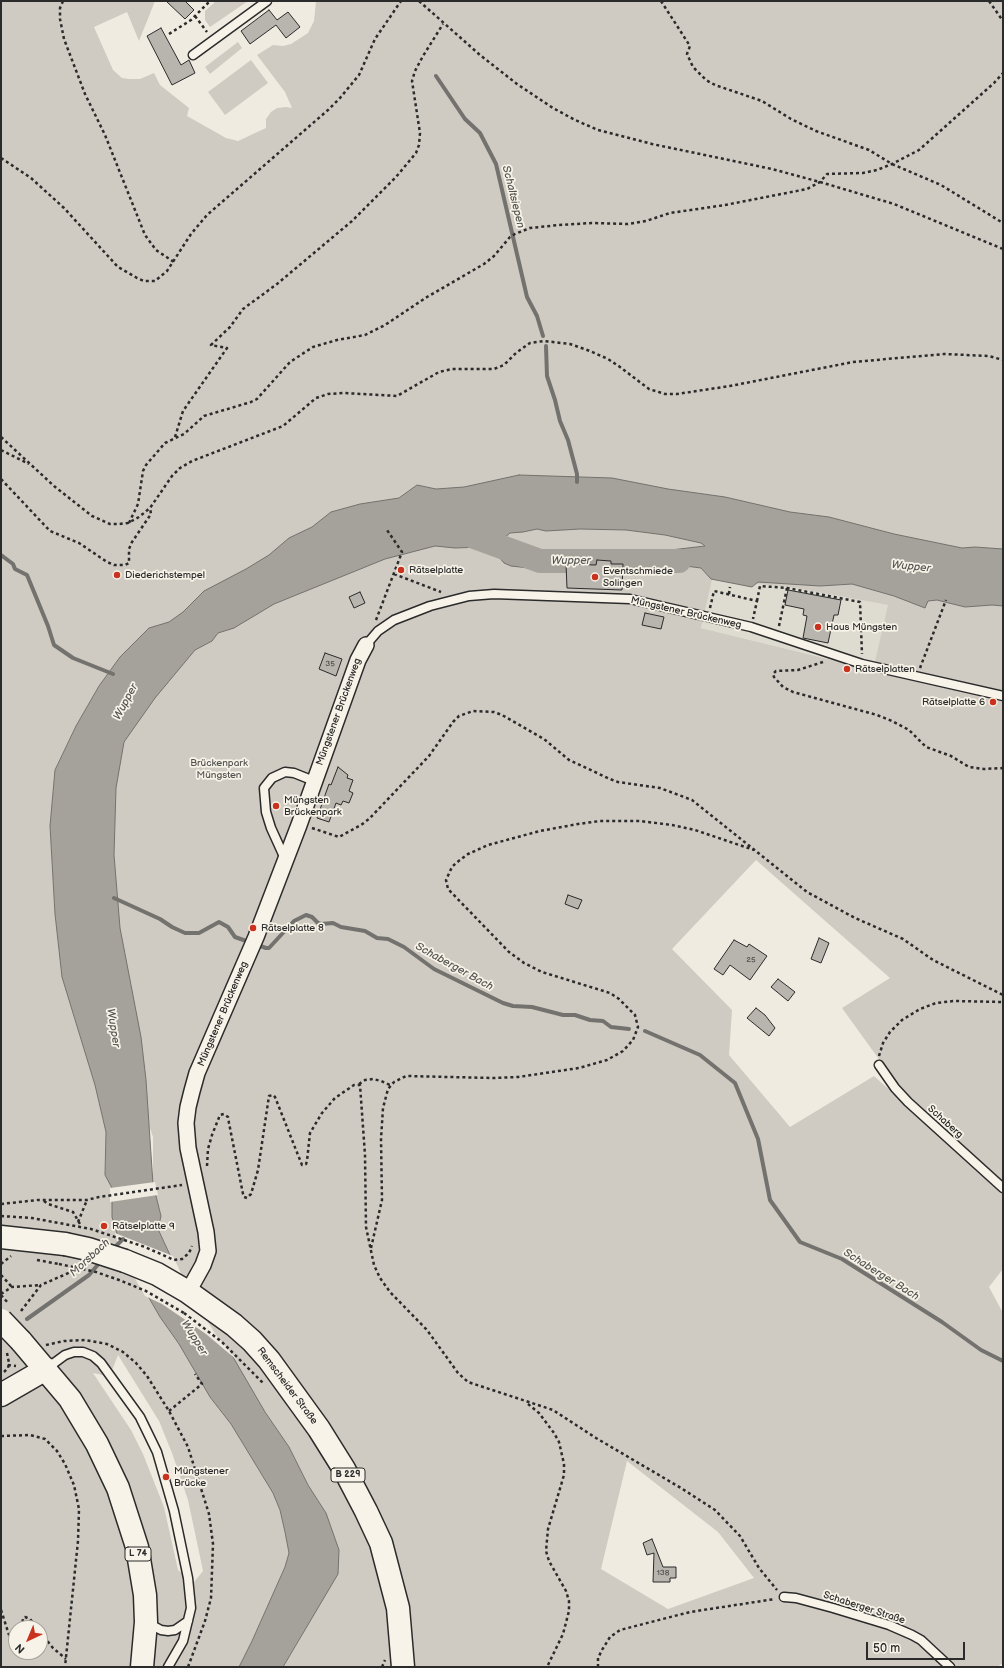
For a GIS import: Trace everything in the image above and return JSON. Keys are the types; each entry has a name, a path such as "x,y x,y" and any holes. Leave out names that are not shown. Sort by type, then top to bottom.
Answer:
{"main road":[{"name":"Remscheider Straße","path":"4,1240 62,1254 88,1249 125,1261 157,1274 188,1292 234,1325 252,1341 265,1355 319,1429 344,1469 381,1543 388,1565 398,1608 403,1667"},
{"name":"L 74","path":"1,1320 14,1346 46,1369 70,1399 97,1444 118,1488 132,1525 145,1595 146,1622 142,1667"},
{"path":"1,1395 46,1369"}],"street":[{"name":"Müngstener Brückenweg","path":"188,1292 204,1265 208,1251 206,1232 186,1136 188,1107 192,1091 197,1073 254,942 286,861 358,660 366,645"}],"lane":[{"path":"193,55 268,1"},
{"name":"Müngstener Brückenweg","path":"366,645 378,631 394,620 418,610 456,598 494,594 630,599 751,627 862,664 1003,696"},
{"path":"286,861 271,828 266,812 264,788 272,778 285,772 294,773 314,781"},
{"name":"Schaberg","path":"879,1065 895,1088 908,1102 1003,1188"},
{"path":"46,1369 65,1355 74,1352 83,1352 93,1356 101,1363 140,1417 158,1452 174,1511 188,1578 191,1608 183,1641 168,1667"},
{"name":"Schaberger Straße","path":"784,1598 796,1598 889,1625 921,1640 950,1667"},
{"path":"146,1622 161,1630 175,1630 189,1621"}],"path":[{"path":"63,1 60,8 60,19 64,39 85,94 105,135 145,235 156,250 174,262"},
{"path":"169,34 195,16 210,1"},
{"path":"1,158 36,183 64,208 112,262 130,275 144,281 154,281 167,271 191,234 211,212 340,98 359,75 375,39 401,1"},
{"path":"419,1 443,24 517,84 553,108 598,130 652,144 772,169 820,182 894,204 1003,249"},
{"path":"661,1 690,46 687,54 693,67 706,80 762,101 801,124 869,150 892,164 941,185 1003,223"},
{"path":"989,1 1003,21"},
{"path":"195,16 214,40"},
{"path":"174,437 183,411 228,348 211,345 230,326 243,309 277,284 352,221 401,171 416,152 419,145 420,133 413,98 412,81 418,66 443,24"},
{"path":"128,523 138,504 143,471 146,465 165,443 174,437 184,434 204,416 257,399 290,362 313,347 337,340 365,335 385,325 427,297 484,264 494,256 510,237 515,234 530,228 559,225 592,223 628,224 646,221 670,213 724,205 807,189 820,182 827,174 863,173 892,164 919,150 994,83 1003,73"},
{"path":"1,437 54,486 92,516 110,524 128,523 139,517 150,508 172,476 180,468 192,461 283,426 316,398 328,394 344,393 397,396 439,372 452,369 494,369 504,365 516,353 530,343 544,341 570,344 602,356 620,366 649,389 665,394 677,394 730,386 853,362 944,354 989,356 1003,360"},
{"path":"1,450 32,466"},
{"path":"1,478 50,531 79,543 114,565 125,565 129,563 129,549 151,514 150,508"},
{"path":"366,645 402,552 387,530"},
{"path":"394,574 456,598"},
{"path":"754,614 760,586 787,588 860,602 862,664"},
{"path":"728,594 730,587"},
{"path":"777,636 787,588"},
{"path":"711,605 714,591 757,601"},
{"path":"916,677 946,600"},
{"path":"830,654 822,663 798,670 776,671 773,674 774,677 783,687 793,692 877,715 892,721 909,730 926,747 950,756 970,767 984,769 1003,768"},
{"path":"299,825 322,831 339,838 362,825 429,756 453,722 466,712 482,710 502,715 544,739 569,760 610,780 660,788 692,800 807,892 855,918 903,939 933,960 1003,995"},
{"path":"371,1253 372,1240 382,1200 382,1119 385,1099 390,1086 397,1079 406,1076 499,1078 536,1076 579,1068 595,1064 617,1055 629,1046 637,1033 638,1027 635,1015 619,999 605,991 542,972 524,963 509,952 477,917 452,894 446,884 446,880 452,867 465,856 488,845 549,829 600,821 640,821 672,824 695,830 754,850"},
{"path":"879,1065 883,1043 890,1032 902,1020 920,1009 936,1003 954,1001 1003,1002"},
{"path":"195,1184 202,1181 205,1176 208,1149 221,1114 228,1117 243,1194 244,1197 247,1198 251,1194 258,1170 269,1096 273,1095 274,1097 302,1165 306,1164 307,1161 310,1133 322,1113 335,1098 350,1087 365,1080 373,1079 390,1086"},
{"path":"359,1084 362,1086 366,1227 374,1265 384,1285 427,1330 461,1377 474,1385 543,1406 560,1414 596,1438 681,1488 715,1510 740,1536 771,1585 784,1598"},
{"path":"1,1204 87,1200 98,1197 180,1186"},
{"path":"44,1201 48,1204 73,1212 79,1223 87,1200"},
{"path":"1,1216 32,1218 91,1229 145,1247 174,1260 182,1259 190,1253 192,1243"},
{"path":"62,1254 96,1272 146,1291 184,1313 222,1342 268,1389"},
{"path":"21,1311 41,1286 73,1271"},
{"path":"1,1275 12,1287"},
{"path":"1,1294 12,1287 41,1286"},
{"path":"107,1344 123,1352 136,1363 169,1411 188,1447 209,1514 213,1544 211,1598 206,1621 188,1667"},
{"path":"1,1375 8,1368 14,1346"},
{"path":"169,1411 202,1384 195,1374"},
{"path":"526,1402 539,1413 554,1433 559,1442 564,1464 564,1475 546,1537 546,1551 549,1561 566,1591 569,1611 563,1634 547,1667"},
{"path":"1,1436 30,1435 45,1439 57,1451 65,1464 74,1486 79,1509 78,1541 65,1667"},
{"path":"598,1667 598,1658 614,1632 690,1612 784,1598"},
{"path":"1,1610 8,1632"},
{"path":"23,1620 25,1617 31,1620"},
{"path":"48,1642 66,1660"}],"shaded area":[{"path":"712,580 789,587 889,605 873,670 701,628"}],"green space":[{"name":"Brückenpark Müngsten","path":"1,1 155,1 139,41 127,12 94,27 113,70 122,78 129,79 140,79 154,73 160,85 189,108 187,116 226,138 238,141 266,128 266,119 271,112 277,108 292,108 285,92 257,55 273,45 283,46 291,44 308,33 314,21 316,1 1003,1 1003,1181 926,1114 899,1087 842,1008 890,978 756,860 672,949 732,1010 729,1055 790,1127 874,1076 1003,1193 1003,1269 989,1287 1003,1313 1003,1663 997,1667 283,1667 304,1632 326,1513 308,1485 289,1447 188,1294 158,1229 161,1216 153,1184 153,1137 126,1057 92,811 149,628 120,657 99,686 76,726 55,770 50,826 55,914 62,976 95,1085 106,1132 105,1175 112,1187 112,1217 122,1251 160,1317 179,1344 210,1397 231,1424 273,1493 280,1510 289,1553 285,1567 239,1667 1,1667","holes":["712,580 789,587 888,605 873,670 701,628","118,1355 159,1421 188,1500 203,1571 194,1582 178,1570 164,1507 143,1454 131,1430 93,1373 107,1376 113,1368","627,1461 718,1532 754,1578 668,1609 601,1569"]},
{"path":"216,1 248,1 210,27 205,20 205,11"},
{"path":"238,42 242,48 210,74 205,67"},
{"path":"251,60 268,83 225,115 208,92"}],"water":[{"path":"519,475 612,478 668,489 725,497 790,512 829,517 894,534 962,548 975,547 1003,549 1003,606 992,605 965,607 937,600 928,601 925,608 894,596 852,584 820,586 758,582 752,587 711,579 701,568 646,561 645,553 705,546 701,543 665,535 626,530 580,529 546,531 537,529 510,533 496,545 455,548 435,546 385,559 274,604 234,628 218,633 212,641 195,650 155,698 124,742 116,788 114,855 120,928 141,1037 146,1080 153,1184 161,1216 158,1229 188,1294 215,1336 233,1357 265,1412 289,1447 308,1485 326,1513 339,1550 338,1574 283,1667 239,1667 285,1567 289,1553 285,1532 280,1510 273,1493 231,1424 210,1397 179,1344 160,1317 122,1251 112,1217 112,1188 105,1175 106,1132 95,1085 62,977 55,914 50,826 55,770 76,726 99,686 120,657 149,628 169,622 183,612 204,591 269,555 289,538 312,527 331,512 360,504 399,498 417,485 436,489 464,487"},
{"path":"506,542 523,545 551,555 547,570 511,566 504,563 494,551"}],"pier":[{"path":"155,1182 158,1195 110,1202 110,1188"},
{"path":"115,1233 173,1256 190,1293 216,1335 238,1361 206,1334 162,1304 145,1296 120,1252"}],"building":[{"path":"166,1 185,1 194,10 185,19"},
{"path":"269,10 277,20 288,12 300,27 286,38 276,25 250,44 241,31"},
{"path":"161,28 181,65 189,60 195,73 172,85 147,36"},
{"name":"Eventschmiede Solingen","path":"597,560 611,561 611,564 623,564 622,590 567,588 566,564 596,565"},
{"name":"Haus Müngsten","path":"788,590 841,600 838,615 834,615 828,643 803,638 807,616 803,615 804,609 785,605"},
{"path":"360,592 365,603 354,608 349,597"},
{"path":"645,613 664,617 661,629 642,625"},
{"path":"325,653 342,659 336,676 319,669"},
{"path":"338,767 348,775 347,778 353,780 349,791 353,793 349,803 343,801 341,805 336,803 329,822 317,818 329,784 331,785"},
{"path":"568,895 582,900 578,909 565,904"},
{"path":"819,938 829,943 821,963 811,959"},
{"path":"734,940 747,947 749,944 767,956 750,980 730,965 723,975 714,969"},
{"path":"778,979 795,992 788,1001 771,987"},
{"path":"756,1008 765,1015 775,1028 769,1036 747,1018"},
{"path":"652,1539 663,1567 676,1567 676,1578 670,1578 670,1582 653,1582 654,1553 647,1555 643,1543"}],"waterway":[{"name":"Schaltsiepen","path":"436,76 465,119 480,133 496,164 527,297 537,316 543,336"},
{"name":"Schaltsiepen","path":"546,346 547,376 560,421 568,440 577,474 577,482"},
{"name":"Wupper","path":"466,534 540,561 679,561"},
{"path":"1,555 13,564 15,569 27,575 48,626 54,645 73,658 113,674"},
{"name":"Schaberger Bach","path":"114,898 160,919 185,933 199,933 219,922 228,927 235,937 266,948 269,948 294,921 306,915 312,917 321,924 333,923 341,927 365,931 377,938 388,939 404,947 434,969 503,1003 513,1006 532,1007 563,1015 575,1015 590,1020 603,1021 611,1027 629,1029"},
{"name":"Schaberger Bach","path":"645,1031 700,1055 735,1083 758,1139 770,1200 800,1242 842,1259 942,1322 981,1350 1003,1361"},
{"name":"Morsbach","path":"112,1250 123,1239"},
{"name":"Morsbach","path":"27,1319 89,1275 102,1260"}],"place":[{"name":"Rätselplatte","path":"401,570"},
{"name":"Diederichstempel","path":"117,575"},
{"name":"Eventschmiede Solingen","path":"595,577"},
{"name":"Haus Müngsten","path":"818,627"},
{"name":"Rätselplatten","path":"847,669"},
{"name":"Rätselplatte 6","path":"993,702"},
{"name":"Müngsten Brückenpark","path":"276,806"},
{"name":"Rätselplatte 8","path":"253,928"},
{"name":"Rätselplatte 9","path":"104,1226"},
{"name":"Müngstener Brücke","path":"166,1477"}]}
